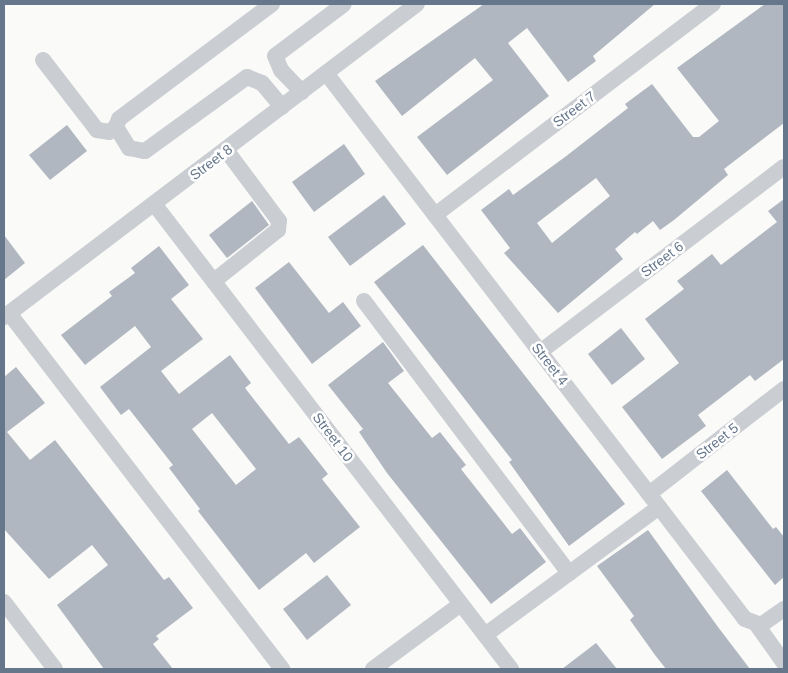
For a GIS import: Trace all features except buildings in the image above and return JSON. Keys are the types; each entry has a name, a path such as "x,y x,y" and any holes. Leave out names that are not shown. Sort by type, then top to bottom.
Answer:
{"street":[{"path":"42,60 98,130 109,132 116,127 119,119 272,4"},
{"path":"116,127 128,148 145,151 344,4"},
{"name":"Street 8","path":"6,315 155,205 417,4"},
{"name":"Street 7","path":"435,215 713,4"},
{"path":"275,56 281,70 302,92"},
{"name":"Street 4","path":"326,73 745,619 757,625 784,661"},
{"path":"247,77 262,83 282,107"},
{"path":"214,281 278,230 279,221 226,150"},
{"name":"Street 6","path":"540,352 784,167"},
{"name":"Street 10","path":"155,205 511,669"},
{"path":"364,301 569,573"},
{"path":"6,315 282,669"},
{"name":"Street 5","path":"485,635 569,573 784,389"},
{"path":"4,602 55,669"},
{"path":"373,669 462,604"},
{"path":"757,625 784,609"}]}
